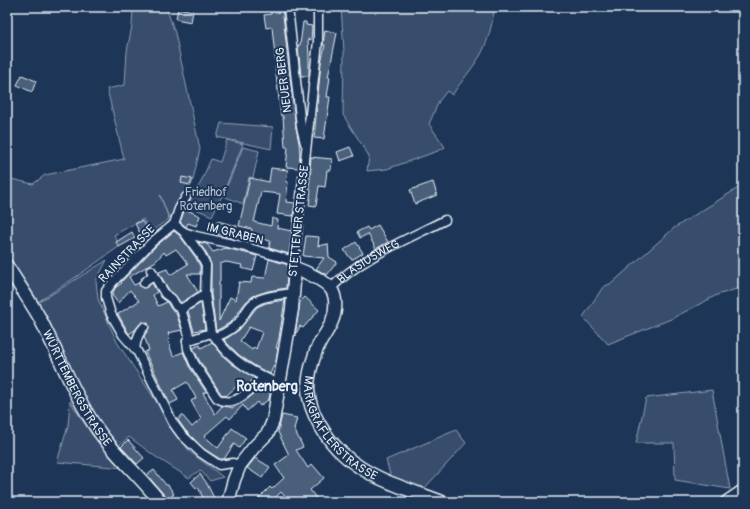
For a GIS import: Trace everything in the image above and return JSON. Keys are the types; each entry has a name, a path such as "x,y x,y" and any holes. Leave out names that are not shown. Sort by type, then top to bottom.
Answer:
{"street":[{"name":"NEUER BERG","path":"288,7 301,127 306,149"},
{"name":"STETTENER STRASSE","path":"240,465 254,447 268,433 273,421 278,384 292,309 294,265 318,41 318,7"},
{"name":"RAINSTRASSE","path":"186,197 179,209 174,224 152,242 112,282 106,292 106,298 111,314 123,335 135,349 173,423 181,434 201,453 219,466 233,463 240,465"},
{"name":"BLASIUSWEG","path":"294,265 331,288 339,280 368,259 445,220"},
{"name":"IM GRABEN","path":"174,224 184,232 246,247 294,265"},
{"path":"184,232 201,255 206,265 205,294 213,335 230,356 264,378 278,384"},
{"name":"WÜRTTEMBERGSTRASSE","path":"7,266 38,315 61,364 96,428 108,444 160,502"},
{"path":"144,283 152,272 165,294 172,299 176,306 181,309 189,335 187,341 188,349 194,363 217,398 222,401 232,402 264,378"},
{"name":"MARKGRÄFLERSTRASSE","path":"331,288 334,296 335,313 332,322 316,350 311,367 308,389 312,406 325,434 344,455 366,472 442,502"},
{"path":"187,341 229,332 244,316 248,307 256,301 267,297 292,293"},
{"path":"181,309 205,294"},
{"path":"135,349 140,330 144,327"},
{"path":"228,502 240,465"},
{"path":"727,502 743,491"}],"green space":[{"path":"133,7 166,7 175,33 200,149 192,184 169,218 160,195 169,219 150,232 143,219 114,235 120,246 36,303 14,270 7,255 7,178 33,184 45,175 124,159 107,89 125,85 127,51 132,26"},
{"path":"341,7 494,7 490,32 480,56 452,95 447,91 439,101 429,124 445,147 438,151 387,169 367,171 369,156 343,115 344,52"},
{"path":"221,123 273,127 271,149 217,137"},
{"name":"Friedhof Rotenberg","path":"227,140 243,144 222,196 212,216 186,205 200,184 211,159 220,162"},
{"path":"243,147 259,151 253,178 249,177 243,204 223,196"},
{"path":"738,188 743,191 743,287 717,295 671,319 608,344 583,317 603,287 612,283 674,228"},
{"path":"107,260 96,281 98,299 117,342 189,451 223,477 210,481 200,470 189,478 156,457 129,437 117,447 92,416 36,304"},
{"path":"712,390 730,489 675,480 674,443 636,443 646,398"},
{"path":"70,401 92,435 124,468 57,462 68,426"},
{"path":"456,430 466,443 422,491 391,478 386,460"}],"building":[{"path":"271,7 282,7 299,143 299,168 286,167 288,147 285,147 283,116 281,116 272,27 266,28 264,15 271,14"},
{"path":"178,8 193,11 191,22 176,19"},
{"path":"303,22 306,22 306,25 312,26 311,40 308,39 309,76 301,76 298,45 300,45"},
{"path":"325,30 337,33 328,77 330,77 327,97 330,97 324,139 314,138 321,63 325,45 323,45"},
{"path":"22,75 36,81 32,92 17,85"},
{"path":"350,147 354,156 340,161 337,152"},
{"path":"311,157 332,159 331,170 327,170 325,187 319,186 316,206 309,205 311,190 309,189"},
{"path":"271,168 288,170 286,182 288,182 286,202 295,203 293,216 277,214 280,194 261,192 254,222 271,226 272,218 278,220 277,228 292,231 289,254 269,248 270,241 251,236 252,229 239,226 250,178 269,182"},
{"path":"182,177 192,179 190,185 181,183"},
{"path":"433,182 437,195 415,204 410,190"},
{"path":"185,209 200,216 196,226 188,223 186,227 180,222"},
{"path":"142,221 147,229 140,233 135,224"},
{"path":"217,221 237,226 234,239 213,233"},
{"path":"378,225 388,242 376,249 368,234 360,238 357,232 367,227 369,230"},
{"path":"174,231 180,236 200,266 200,274 187,274 198,292 181,303 169,290 159,273 167,269 170,275 188,264 176,249 166,255 164,252 156,261 129,277 134,285 139,283 143,288 152,283 157,292 153,295 158,306 167,302 171,309 176,313 182,330 168,333 170,339 168,340 173,356 183,352 189,366 206,392 203,393 215,414 222,406 232,408 245,401 266,384 271,389 269,399 260,406 257,402 247,411 243,405 230,419 227,416 204,436 218,448 232,428 246,438 239,448 234,444 224,459 220,459 204,449 185,430 178,420 182,415 192,427 201,419 191,401 196,398 187,382 173,390 178,400 170,404 145,352 149,350 144,336 149,328 148,323 142,322 129,334 118,314 139,301 130,290 118,303 112,295 115,288 122,283 121,282 156,246"},
{"path":"132,232 135,238 119,247 116,242"},
{"path":"306,236 319,237 318,246 328,244 329,257 337,262 327,275 316,269 324,258 303,256"},
{"path":"198,242 207,244 213,252 226,248 257,256 253,271 241,268 242,265 226,262 220,264 219,321 230,297 236,300 239,282 251,283 252,277 265,278 269,259 288,265 286,288 268,291 253,296 246,302 231,322 216,331 211,294 211,265 206,252"},
{"path":"356,242 363,253 351,259 344,250"},
{"path":"305,297 319,310 303,328 300,326 295,336 300,302"},
{"path":"285,300 276,348 278,348 276,361 270,374 239,355 224,340 239,330 257,307 266,303","holes":["249,327 262,332 256,349 254,347 252,350 240,341"]},
{"path":"201,303 205,329 194,331 188,311"},
{"path":"212,342 224,357 232,364 255,378 244,388 239,384 226,396 221,394 193,348 200,345 201,348"},
{"path":"282,415 297,418 294,429 303,447 296,450 308,468 312,464 324,478 310,490 319,502 300,502 296,498 290,502 281,492 271,502 255,502 270,487 272,489 284,478 275,465 289,455 278,432"},
{"path":"128,440 144,458 137,464 121,447"},
{"path":"255,458 270,467 262,478 247,468"},
{"path":"154,470 166,485 168,485 174,494 172,495 178,502 167,502 166,497 147,475"},
{"path":"200,474 206,482 216,502 205,502 198,487 196,488 191,482"}],"district":[{"name":"Rotenberg","path":"267,386"}]}
